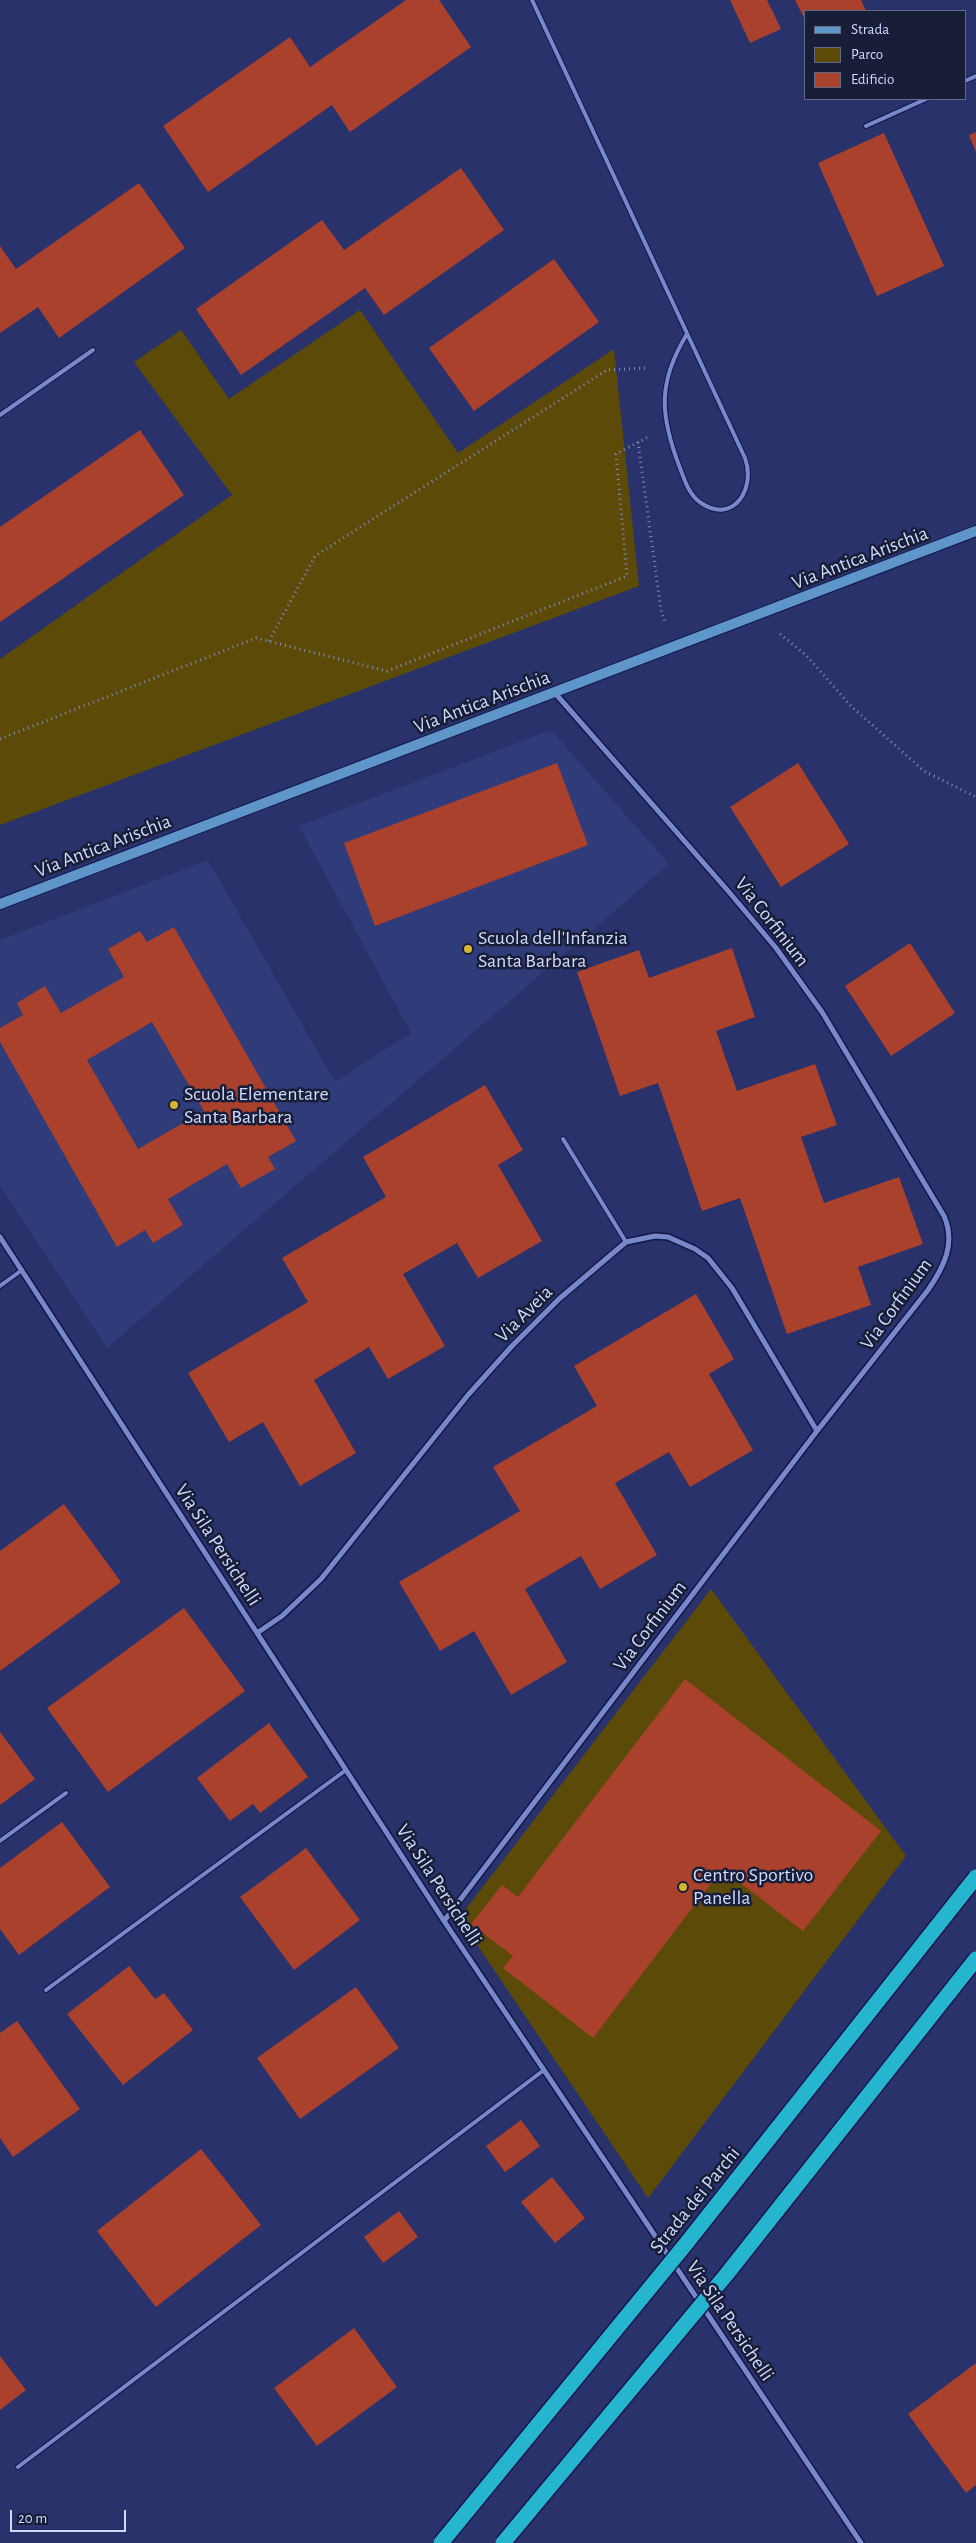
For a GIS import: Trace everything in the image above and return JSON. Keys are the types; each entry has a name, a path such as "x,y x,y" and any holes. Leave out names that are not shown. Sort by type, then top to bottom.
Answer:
{"highway":[{"name":"Strada dei Parchi","path":"440,2543 685,2245 976,1877"},
{"path":"503,2543 726,2274 976,1959"}],"main road":[{"name":"Via Antica Arischia","path":"0,904 976,531"}],"street":[{"name":"Via Corfinium","path":"444,1921 817,1431 928,1290 943,1268 949,1245 948,1224 822,1012 776,948 729,892 554,693"},
{"name":"Via Aveia","path":"257,1633 282,1616 321,1579 468,1394 512,1346 559,1300 626,1242 655,1236 668,1237 695,1249 708,1258 732,1288 817,1431"},
{"name":"Via Sila Persichelli","path":"0,1237 444,1921 861,2543"}],"lane":[{"path":"532,0 688,334 748,468 748,485 737,504 723,510 715,510 694,498 686,484 666,427 664,398 670,367 688,334"},
{"path":"866,126 924,100"},
{"path":"0,415 93,350"},
{"path":"563,1139 626,1242"},
{"path":"0,1286 22,1270"},
{"path":"46,1990 346,1770"},
{"path":"0,1841 66,1793"},
{"path":"18,2467 544,2070"}],"path":[{"path":"269,641 315,556 607,370 670,367"},
{"path":"0,739 256,638 387,671 627,576 616,454 666,427"},
{"path":"638,442 661,610 675,647"},
{"path":"757,616 806,655 851,706 924,771 976,797"}],"shaded area":[{"name":"Scuola Elementare Santa Barbara","path":"551,730 669,864 107,1348 0,1186 0,940 208,860 335,1082 411,1033 299,826"}],"green space":[{"path":"360,310 458,453 614,349 639,586 0,825 0,659 232,495 134,362 181,330 229,399"},
{"name":"Centro Sportivo Panella","path":"711,1589 906,1856 648,2198 459,1918"}],"building":[{"path":"406,0 439,0 471,47 350,132 332,105 208,192 163,126 290,37 310,67"},
{"path":"730,0 767,0 781,29 750,43"},
{"path":"795,0 861,0 866,10 804,10 804,18"},
{"path":"976,132 976,152 969,135"},
{"path":"884,133 944,266 877,296 818,163"},
{"path":"461,168 504,230 384,315 365,288 241,375 196,309 322,220 344,250"},
{"path":"139,183 185,248 59,338 38,307 0,333 0,246 16,269"},
{"path":"554,259 599,322 474,411 429,348"},
{"path":"140,430 184,495 0,622 0,527"},
{"path":"557,763 588,845 375,926 344,843"},
{"path":"798,763 849,844 781,887 730,807"},
{"path":"174,927 296,1141 268,1157 275,1169 241,1188 227,1164 168,1199 183,1225 153,1243 145,1230 117,1247 0,1042 0,1028 23,1015 17,1003 45,986 61,1013 124,977 108,949 140,931 147,942","holes":["152,1022 204,1111 138,1149 87,1060"]},
{"path":"910,943 955,1013 891,1056 845,986"},
{"path":"732,948 755,1017 716,1031 737,1091 815,1064 837,1125 801,1137 824,1203 899,1177 923,1244 858,1267 871,1305 787,1334 740,1198 702,1211 658,1083 620,1096 577,972 639,950 649,978"},
{"path":"485,1085 523,1150 498,1165 542,1241 478,1278 457,1243 403,1274 445,1346 388,1379 369,1347 314,1380 356,1453 300,1486 263,1422 229,1442 188,1373 308,1302 282,1258 386,1197 363,1157"},
{"path":"696,1294 734,1359 709,1374 753,1450 690,1487 669,1452 615,1483 657,1555 600,1589 581,1556 525,1589 567,1662 511,1695 474,1631 440,1651 399,1582 520,1511 493,1467 597,1406 574,1366"},
{"path":"64,1504 121,1582 0,1671 0,1551"},
{"path":"184,1608 245,1691 108,1792 47,1708"},
{"path":"685,1679 881,1831 803,1931 722,1869 593,2038 503,1968 513,1956 471,1924 502,1885 518,1897"},
{"path":"269,1723 308,1777 260,1813 253,1804 230,1821 197,1778"},
{"path":"0,1732 35,1779 0,1805"},
{"path":"62,1822 110,1887 19,1955 0,1929 0,1868"},
{"path":"306,1848 360,1920 294,1970 240,1897"},
{"path":"129,1966 155,1999 164,1993 193,2030 123,2085 67,2014"},
{"path":"356,1987 399,2048 300,2119 257,2058"},
{"path":"17,2021 80,2109 13,2157 0,2138 0,2033"},
{"path":"521,2120 540,2146 505,2172 486,2146"},
{"path":"201,2149 261,2225 156,2307 97,2231"},
{"path":"552,2177 585,2218 555,2243 521,2202"},
{"path":"399,2211 418,2237 383,2263 364,2237"},
{"path":"354,2328 397,2387 317,2446 274,2388"},
{"path":"0,2356 26,2390 0,2410"},
{"path":"976,2363 976,2485 966,2493 908,2414"}],"place":[{"name":"Scuola dell'Infanzia Santa Barbara","path":"468,949"},
{"name":"Scuola Elementare Santa Barbara","path":"174,1105"},
{"name":"Centro Sportivo Panella","path":"683,1887"}]}
